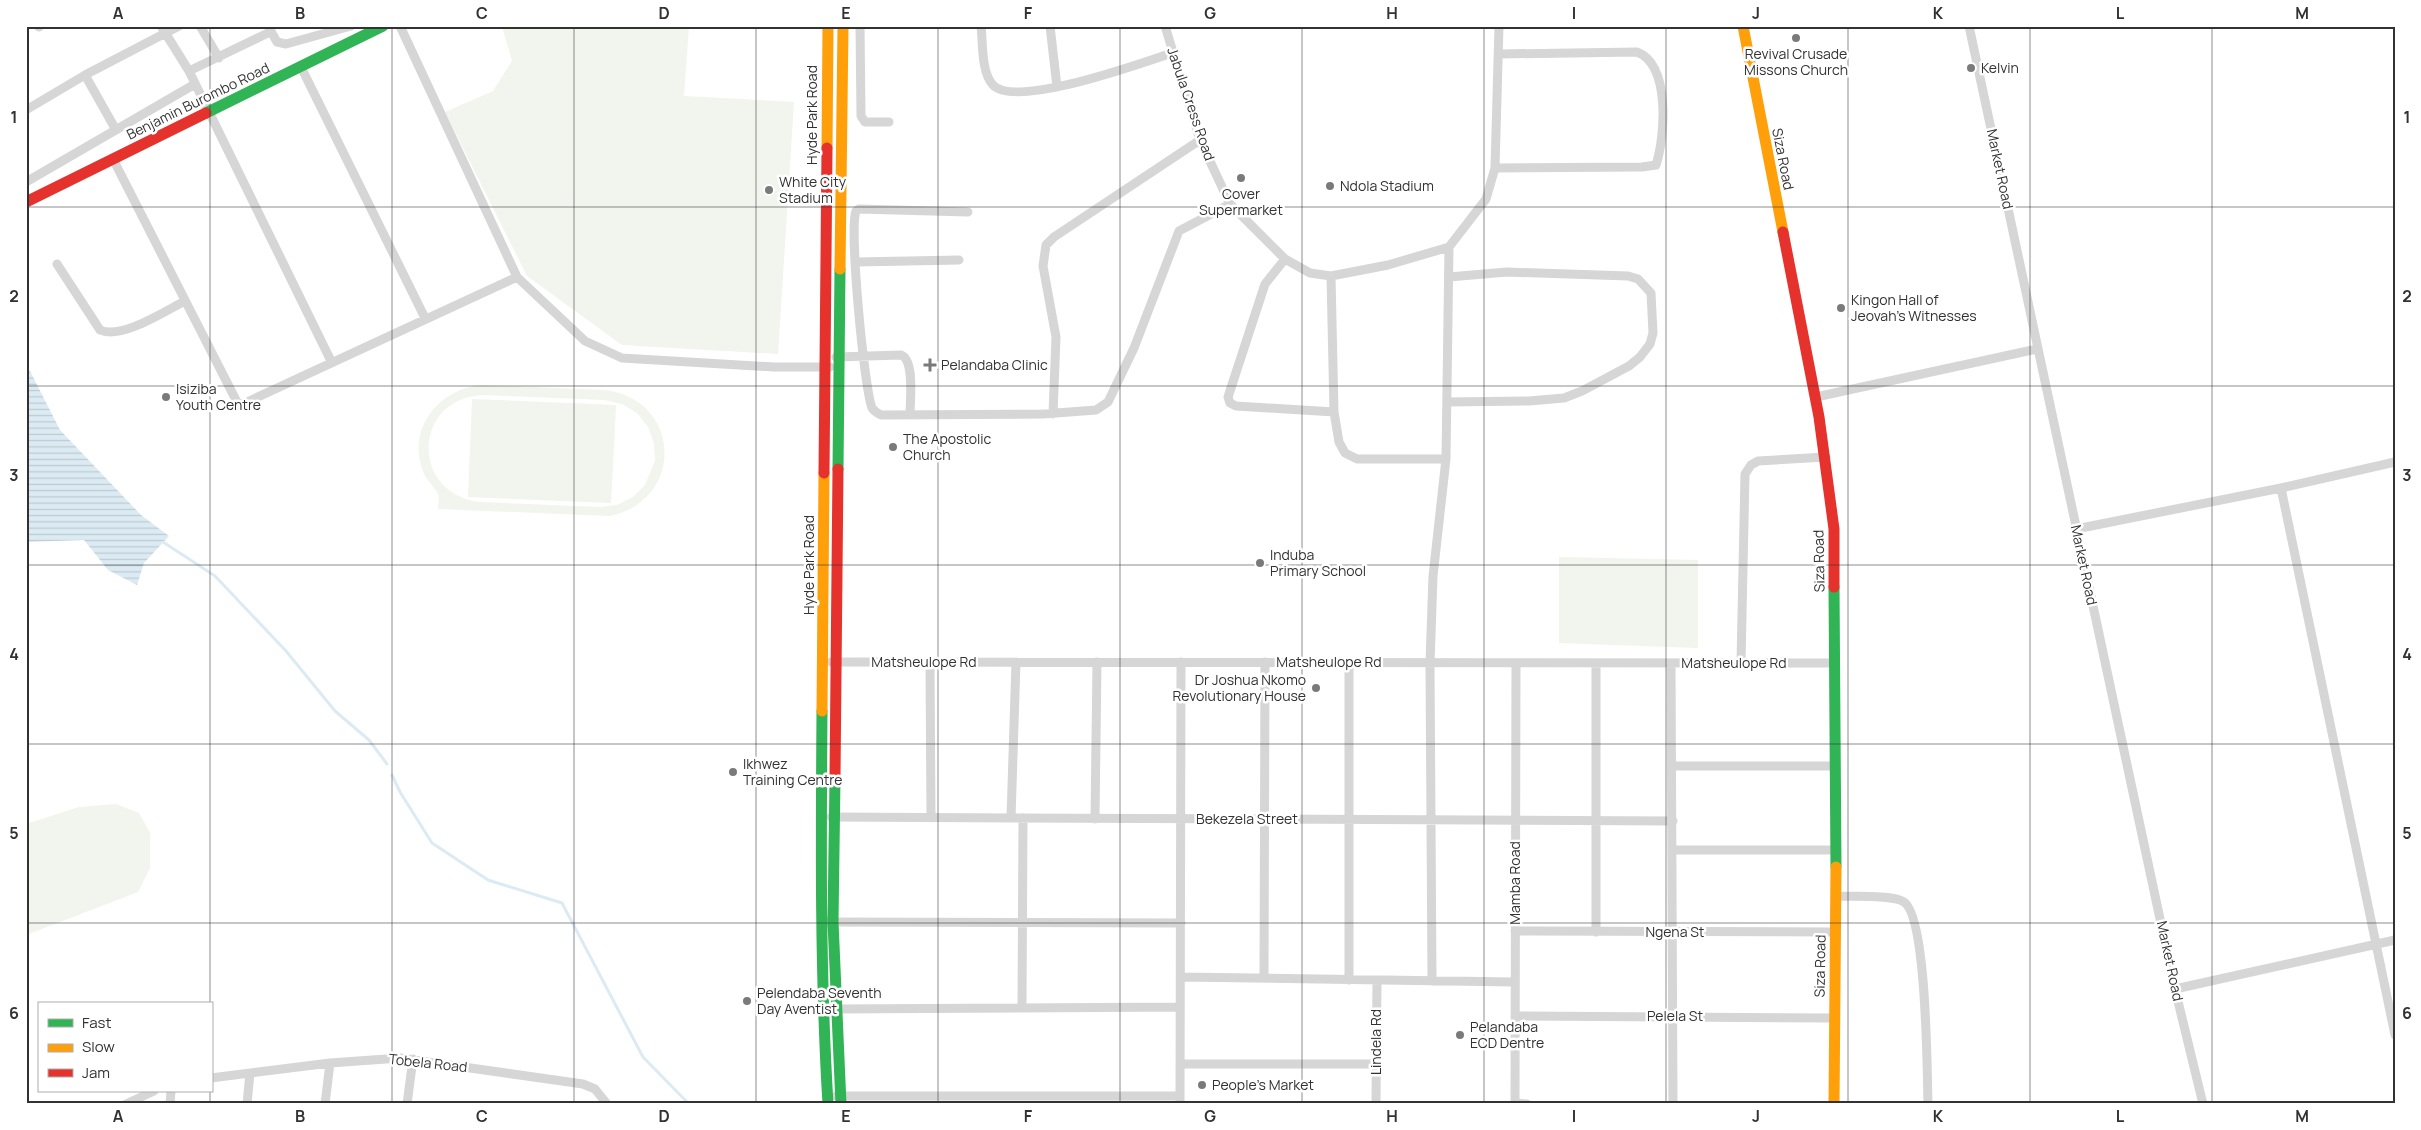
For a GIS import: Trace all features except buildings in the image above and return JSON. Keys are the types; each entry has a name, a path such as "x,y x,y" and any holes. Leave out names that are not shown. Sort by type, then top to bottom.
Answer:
{"street":[{"path":"26,110 163,30 179,26"},
{"path":"200,26 219,58"},
{"path":"189,71 219,58 269,29 277,42 286,44 351,26"},
{"name":"Benjamin Burombo Road","path":"26,202 383,26"},
{"path":"400,26 517,277 585,341 622,358 774,367 840,362 863,356 906,356 910,364 910,415"},
{"name":"Hyde Park Road","path":"827,1100 822,1009 820,817 828,26"},
{"name":"Hyde Park Road","path":"841,1100 833,922 840,362 839,210 843,26"},
{"path":"860,26 861,116 865,122 889,122"},
{"path":"981,26 987,76 996,88 1012,94 1057,87 1172,54"},
{"path":"1050,26 1057,87"},
{"name":"Jabula Cress Road","path":"1165,26 1172,54 1200,140 1230,204 1285,259 1310,273 1331,276 1388,265 1449,248"},
{"path":"1432,980 1430,663 1433,576 1446,459 1449,248 1486,199 1495,168 1499,26"},
{"name":"Siza Road","path":"1744,26 1816,397 1826,457 1834,529 1836,850 1834,1104"},
{"name":"Market Road","path":"1969,26 2175,989 2203,1104"},
{"path":"163,30 189,71 332,363"},
{"path":"1495,168 1642,168 1656,165 1660,152 1662,129 1660,81 1654,66 1644,54 1637,52 1499,54"},
{"path":"301,67 425,318"},
{"path":"86,75 116,130"},
{"path":"26,182 195,84"},
{"path":"1053,414 1056,337 1043,266 1046,245 1054,237 1200,140"},
{"path":"113,159 238,404 245,403 517,277"},
{"path":"968,212 859,209 854,215 863,356 872,408 881,415 1053,414 1096,410 1108,402 1134,348 1179,231 1230,204"},
{"path":"1285,259 1265,284 1228,397 1230,403 1236,406 1334,412"},
{"path":"856,262 958,260"},
{"path":"57,264 100,330 107,333 124,331 185,301"},
{"path":"1447,402 1529,401 1572,395 1629,366 1640,357 1650,344 1653,333 1651,293 1638,279 1628,276 1507,272 1449,277"},
{"path":"1331,276 1334,412 1339,442 1345,454 1357,459 1446,459"},
{"path":"1816,397 2037,349"},
{"path":"1741,663 1745,474 1751,465 1758,461 1826,457"},
{"path":"2076,529 2281,488 2395,462"},
{"path":"2281,488 2395,1035"},
{"name":"Matsheulope Rd","path":"823,662 1835,663"},
{"path":"930,662 931,818"},
{"path":"1011,818 1016,662"},
{"path":"1095,818 1097,662"},
{"path":"827,1100 1180,1100 1181,662"},
{"path":"1264,978 1265,662"},
{"path":"1349,662 1349,980"},
{"name":"Mamba Road","path":"1514,1104 1516,663"},
{"path":"1596,663 1596,932"},
{"path":"1671,663 1673,766 1673,1104"},
{"path":"1673,766 1835,766"},
{"name":"Bekezela Street","path":"820,817 1673,821"},
{"path":"1022,1006 1023,818"},
{"path":"1673,850 1836,850"},
{"path":"1836,896 1896,899 1906,903 1912,911 1922,967 1928,1104"},
{"path":"820,922 1180,922"},
{"name":"Ngena St","path":"1515,931 1835,932"},
{"path":"2175,989 2395,940"},
{"path":"1180,977 1514,982"},
{"name":"Lindela Rd","path":"1376,980 1376,1104"},
{"path":"822,1009 1022,1006 1180,1007"},
{"name":"Pelela St","path":"1515,1016 1834,1018"},
{"name":"Tobela Road","path":"212,1078 330,1062 400,1058 583,1084 595,1089 607,1104"},
{"path":"407,1104 413,1059"},
{"path":"325,1104 330,1062"},
{"path":"1180,1064 1376,1064"},
{"path":"247,1104 250,1073"},
{"path":"126,1104 152,1092"},
{"path":"1514,1104 1526,1104"}],"shaded area":[{"name":"White City Stadium","path":"502,26 689,26 684,96 794,102 778,354 622,345 527,276 445,112 493,91 512,61"},
{"path":"30,371 60,430 141,515 169,536 144,563 137,585 108,570 84,540 26,542 26,372"},
{"path":"484,385 605,390 630,398 649,412 660,430 664,451 662,472 652,491 634,506 610,516 438,509 439,495 423,471 419,455 419,439 423,425 441,401 468,387","holes":["484,395 604,400 622,404 637,413 648,427 654,443 655,461 645,485 633,497 617,505 600,507 479,502 456,495 440,482 431,465 429,446 433,427 443,411 461,400"]},
{"path":"472,399 616,405 611,503 468,497"},
{"path":"1559,557 1698,560 1698,648 1559,643"},
{"path":"116,804 139,813 150,833 150,868 138,892 26,935 26,824 79,807"}],"waterway":[{"path":"163,542 215,576 286,651 335,711 369,740 387,764"},
{"path":"392,775 400,792 432,843 488,880 562,903 643,1057 689,1104"}],"traffic: fast":[{"path":"206,113 383,26"},
{"path":"838,469 840,269"},
{"path":"1834,587 1836,867"},
{"path":"822,711 822,957 828,1104"},
{"path":"835,778 833,922 841,1104"}],"traffic: slow":[{"path":"827,148 828,26"},
{"path":"840,269 843,26"},
{"path":"1743,26 1783,232"},
{"path":"822,711 824,473"},
{"path":"1834,1104 1836,867"}],"traffic: jam":[{"path":"26,202 206,113"},
{"path":"824,473 827,148"},
{"path":"1783,232 1819,417 1834,529 1834,587"},
{"path":"835,778 838,469"}],"place":[{"name":"Revival Crusade Missons Church","path":"1796,38"},
{"name":"Kelvin","path":"1971,68"},
{"name":"Cover Supermarket","path":"1241,178"},
{"name":"Ndola Stadium","path":"1330,186"},
{"name":"White City Stadium","path":"769,190"},
{"name":"Kingon Hall of Jeovah's Witnesses","path":"1841,308"},
{"name":"Pelandaba Clinic","path":"930,365"},
{"name":"Isiziba Youth Centre","path":"166,397"},
{"name":"The Apostolic Church","path":"893,447"},
{"name":"Induba Primary School","path":"1260,563"},
{"name":"Dr Joshua Nkomo Revolutionary House","path":"1316,688"},
{"name":"Ikhwez Training Centre","path":"733,772"},
{"name":"Pelendaba Seventh Day Aventist","path":"747,1001"},
{"name":"Pelandaba ECD Dentre","path":"1460,1035"},
{"name":"People's Market","path":"1202,1085"}]}
